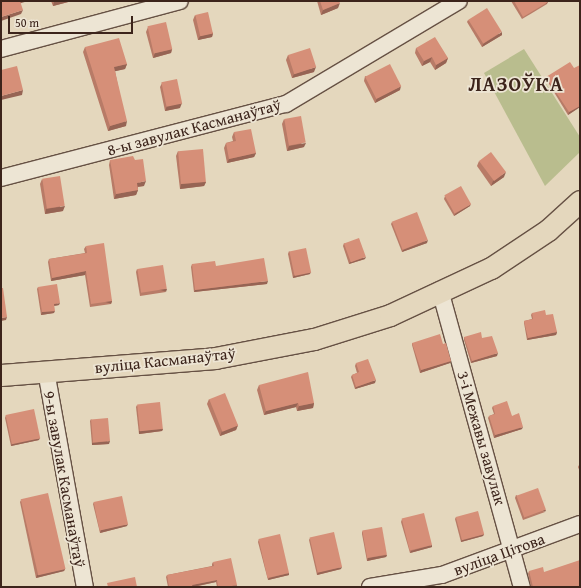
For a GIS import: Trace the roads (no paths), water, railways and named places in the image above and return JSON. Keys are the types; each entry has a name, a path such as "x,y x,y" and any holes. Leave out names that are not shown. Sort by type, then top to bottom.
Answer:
{"main road":[{"name":"вуліца Касманаўтаў","path":"1,375 215,358 314,339 390,315 440,290 491,268 548,230 580,201"}],"street":[{"path":"1,50 180,1"},
{"name":"8-ы завулак Касманаўтаў","path":"1,178 286,104 459,1"},
{"name":"3-і Межавы завулак","path":"440,290 513,548 522,587"},
{"name":"9-ы завулак Касманаўтаў","path":"46,371 85,587"},
{"name":"вуліца Цітова","path":"370,587 442,575 580,524"}],"district":[{"name":"ЛАЗОЎКА","path":"516,83"}]}
